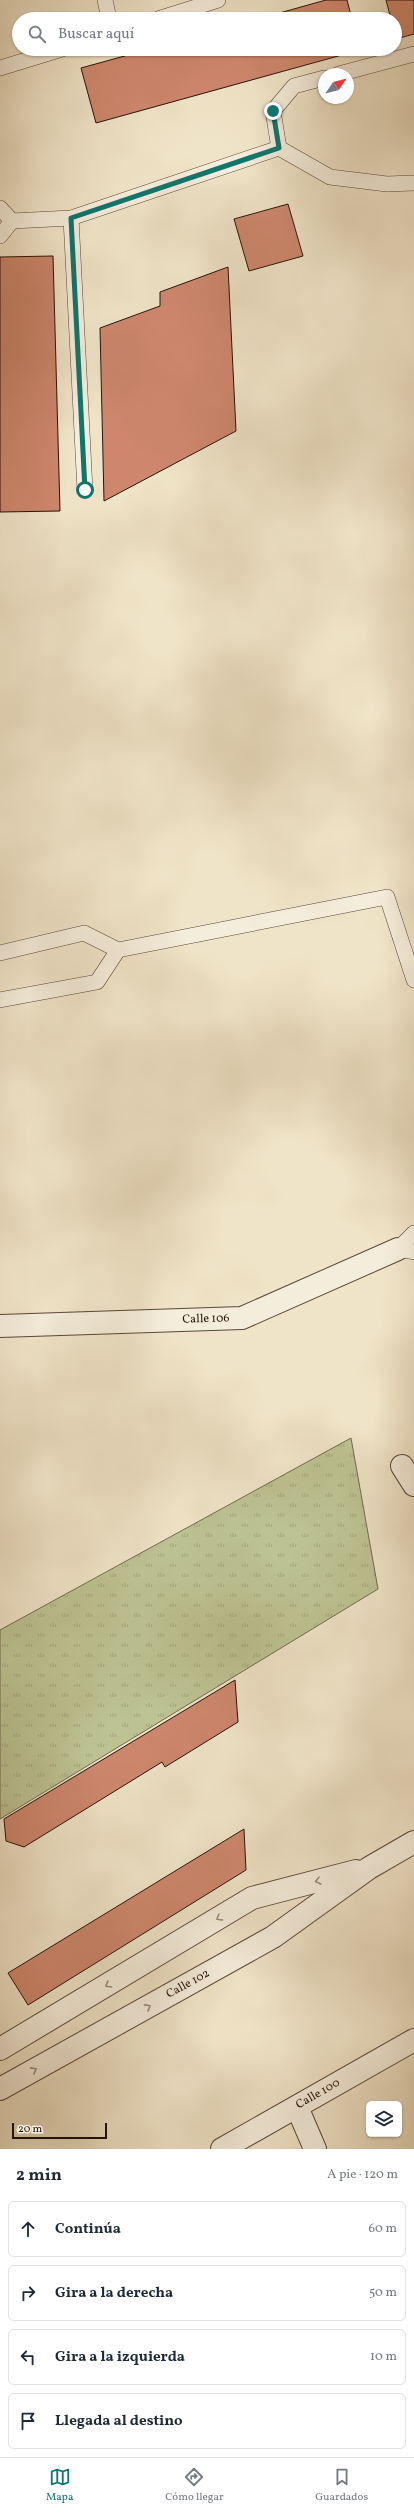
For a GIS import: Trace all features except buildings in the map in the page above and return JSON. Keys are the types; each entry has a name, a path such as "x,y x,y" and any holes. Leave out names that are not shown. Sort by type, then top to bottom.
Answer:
{"street":[{"name":"Calle 106","path":"0,1326 242,1318 406,1251"},
{"path":"402,1466 414,1485"},
{"name":"Calle 102","path":"0,2089 273,1937 369,1868 414,1842"},
{"name":"Calle 102","path":"0,2049 252,1898 369,1868"},
{"name":"Calle 100","path":"222,2149 414,2040"},
{"path":"296,2107 315,2149"}],"lane":[{"path":"105,0 108,12"},
{"path":"180,12 218,0"},
{"path":"354,70 414,54"},
{"path":"0,68 39,56"},
{"path":"279,148 273,111 294,86 318,80"},
{"path":"0,236 12,221 71,218 279,148 330,177 387,184 414,183"},
{"path":"0,208 12,221"},
{"path":"71,218 85,490"},
{"path":"0,952 84,933 118,950 387,897 414,980"},
{"path":"0,1000 97,982 118,950"},
{"path":"406,1251 414,1233"}],"green space":[{"path":"351,1438 378,1589 0,1819 0,1630"}],"route":[{"path":"85,490 71,218 279,148 273,111"}]}
